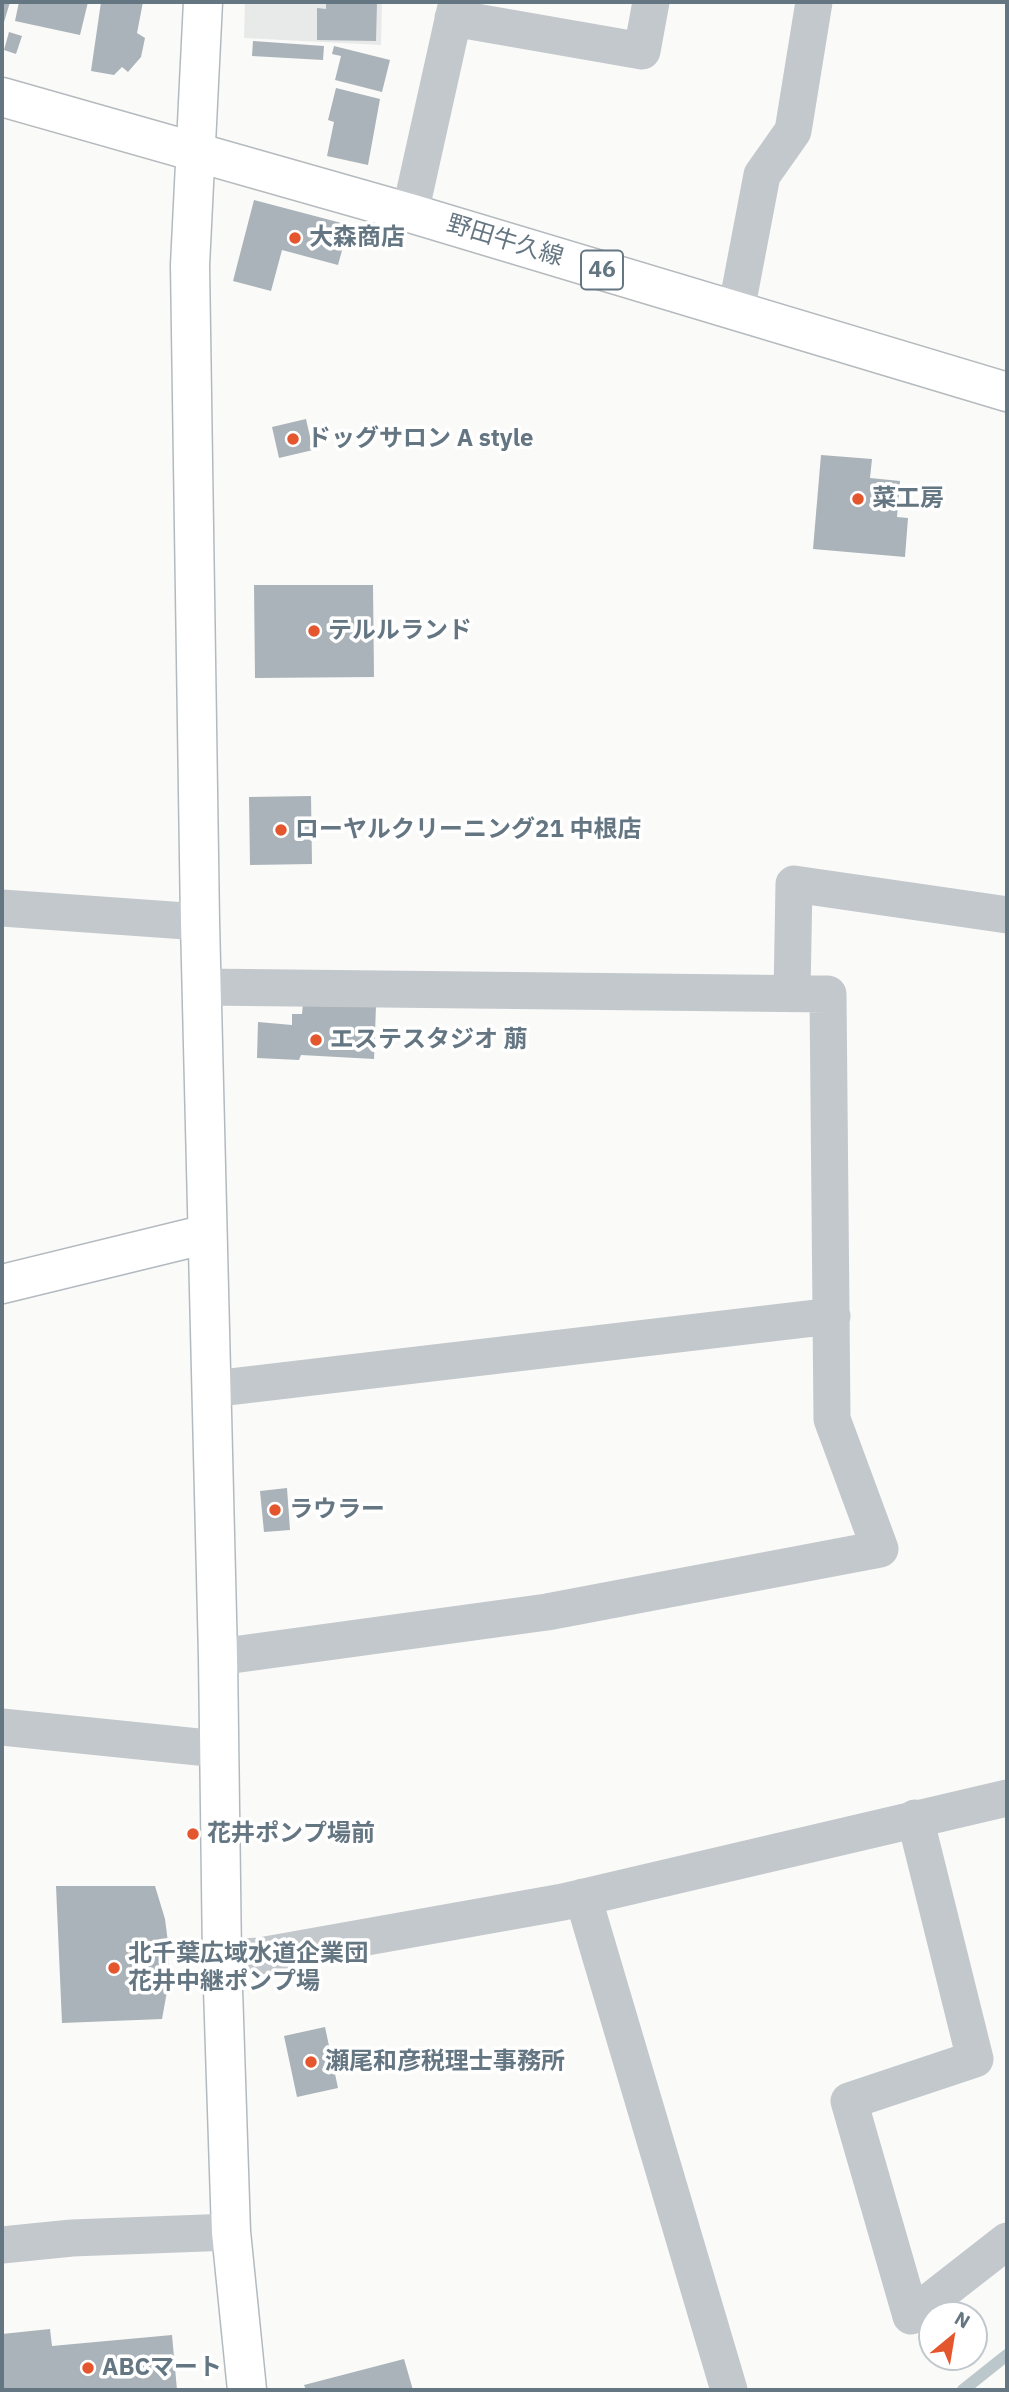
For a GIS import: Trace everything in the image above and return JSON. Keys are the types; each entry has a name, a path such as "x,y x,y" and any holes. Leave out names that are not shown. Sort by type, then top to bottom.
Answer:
{"street":[{"path":"203,2 190,265 200,922 218,1657 222,1958 231,2232 247,2390"},
{"path":"410,213 455,10 642,51 651,2"},
{"path":"736,311 762,175 793,131 814,2"},
{"name":"野田牛久線","path":"2,97 410,213 1007,392"},
{"path":"792,993 794,884 1007,915"},
{"path":"2,908 200,922"},
{"path":"202,987 828,994 832,1419 880,1549 547,1612 218,1657"},
{"path":"2,1284 208,1234"},
{"path":"212,1390 832,1316"},
{"path":"2,1727 218,1749"},
{"path":"222,1958 260,1956 583,1897 1007,1798"},
{"path":"915,1818 975,2059 849,2101 911,2316 1007,2241"},
{"path":"583,1897 729,2390"},
{"path":"2,2245 72,2238 231,2232"}],"shaded area":[{"path":"245,2 382,2 381,45 244,38"}],"building":[{"path":"2,2 10,2 2,29"},
{"path":"19,2 88,2 80,35 15,21"},
{"path":"101,2 143,2 137,33 145,38 141,57 128,72 122,67 114,75 91,71"},
{"path":"326,2 377,2 376,41 317,40 317,8 326,9"},
{"path":"9,32 22,36 16,54 4,50"},
{"path":"253,41 324,46 323,60 252,56"},
{"path":"334,46 390,60 382,92 335,80 341,56 332,54"},
{"path":"336,88 380,99 368,165 327,156 334,122 328,120"},
{"name":"大森商店","path":"254,200 349,225 338,265 282,250 271,291 233,281"},
{"name":"ドッグサロン A style","path":"306,419 313,450 279,458 272,427"},
{"name":"菜工房","path":"821,455 872,459 870,478 900,481 897,517 908,518 905,557 813,549"},
{"name":"テルルランド","path":"254,585 373,585 374,677 255,678"},
{"name":"ローヤルクリーニング21 中根店","path":"311,796 312,864 250,865 249,797"},
{"name":"エステスタジオ 萠","path":"303,1003 376,1006 374,1059 301,1055 299,1060 257,1058 258,1022 292,1025 292,1014 302,1014"},
{"name":"ラウラー","path":"287,1488 290,1530 264,1532 260,1491"},
{"name":"北千葉広域水道企業団 花井中継ポンプ場","path":"56,1886 155,1886 165,1919 169,1950 168,1986 162,2019 62,2023"},
{"name":"瀬尾和彦税理士事務所","path":"325,2027 338,2088 297,2097 284,2036"},
{"name":"ABCマート","path":"50,2329 52,2346 172,2335 177,2390 2,2390 2,2334"},
{"path":"404,2359 413,2390 306,2390 304,2385"}],"waterway":[{"path":"963,2390 1007,2355"}],"place":[{"name":"大森商店","path":"295,238"},
{"name":"ドッグサロン A style","path":"293,439"},
{"name":"菜工房","path":"858,499"},
{"name":"テルルランド","path":"314,631"},
{"name":"ローヤルクリーニング21 中根店","path":"281,830"},
{"name":"エステスタジオ 萠","path":"316,1040"},
{"name":"ラウラー","path":"275,1510"},
{"name":"花井ポンプ場前","path":"193,1834"},
{"name":"北千葉広域水道企業団 花井中継ポンプ場","path":"114,1968"},
{"name":"瀬尾和彦税理士事務所","path":"311,2062"},
{"name":"ABCマート","path":"88,2368"}]}
